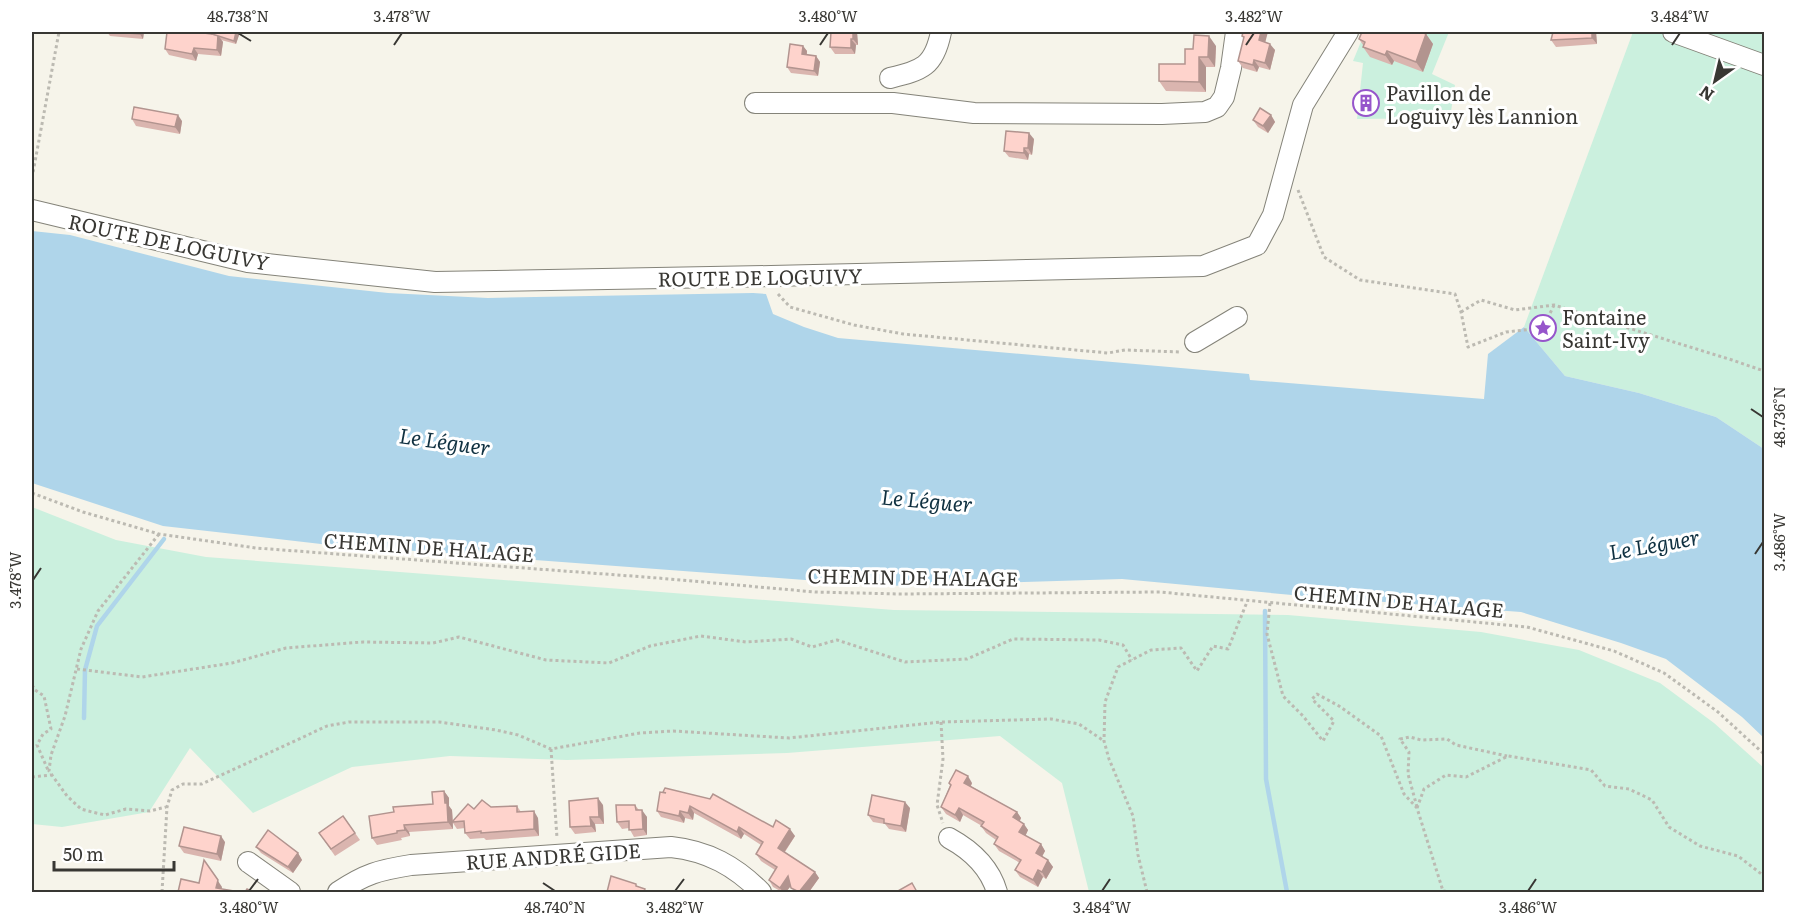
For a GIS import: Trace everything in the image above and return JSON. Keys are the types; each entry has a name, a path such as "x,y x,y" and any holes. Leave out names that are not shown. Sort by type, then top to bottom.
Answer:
{"street":[{"path":"890,78 915,71 931,61 941,32"},
{"path":"755,103 893,103 974,113 1162,114 1205,112 1216,106 1224,97 1236,32"},
{"name":"ROUTE DE LOGUIVY","path":"32,210 248,262 435,282 1203,266 1257,245 1273,214 1303,105 1348,32"},
{"path":"1673,32 1764,65"},
{"path":"1195,342 1237,317"},
{"path":"949,838 967,848 986,869 997,892"},
{"name":"RUE ANDRÉ GIDE","path":"338,892 361,877 381,870 411,865 671,847 691,849 730,865 761,892"},
{"path":"248,862 290,892"}],"path":[{"path":"32,178 59,32"},
{"path":"1288,163 1324,257 1360,280 1455,294 1468,347 1506,332 1543,328 1554,305"},
{"path":"773,286 782,300 790,307 854,325 903,334 1108,353 1125,350 1189,352 1195,342"},
{"path":"1461,312 1481,300 1515,310 1554,305 1764,371"},
{"name":"CHEMIN DE HALAGE","path":"32,493 83,512 159,534 256,548 815,592 900,594 1149,592 1527,627 1614,651 1664,673 1718,712 1764,753"},
{"path":"50,773 51,755 65,716 81,649 98,611 159,534"},
{"path":"1147,892 1138,855 1133,816 1109,759 1104,741 1105,702 1118,667 1151,650 1180,648 1197,671 1213,646 1228,649 1247,602"},
{"path":"1269,603 1267,634 1283,696 1323,741 1334,721 1312,699 1317,694 1339,706 1381,736 1404,794 1418,808"},
{"path":"76,669 142,677 232,663 286,648 363,642 433,643 459,637 546,660 609,663 650,646 701,636 746,642 791,639 812,647 837,640 905,662 967,659 1012,639 1099,640 1123,645 1132,660"},
{"path":"32,685 44,696 51,729 43,734 37,745 50,773 67,796 81,808 105,815 126,809 150,811 167,807"},
{"path":"162,892 167,807 172,790 183,784 202,784 327,726 349,722 428,722 496,730 518,735 551,749 640,733 673,731 789,738 941,722 1051,719 1079,724 1104,741"},
{"path":"941,722 943,759 937,805 949,838"},
{"path":"1450,892 1443,892 1408,774 1408,752 1400,739 1410,737 1421,740 1447,739 1456,745 1591,770 1605,786 1629,789 1652,800 1669,827 1700,846 1738,856 1764,876"},
{"path":"551,749 558,855"},
{"path":"1418,808 1424,789 1446,775 1466,777 1508,756"},
{"path":"32,777 50,773"}],"green space":[{"path":"1365,32 1449,32 1432,74 1455,85 1450,118 1357,119 1363,63 1353,61"},
{"path":"1633,32 1764,32 1764,449 1716,417 1639,393 1565,376 1524,327"},
{"path":"32,507 116,540 206,557 894,610 1288,615 1481,632 1579,650 1660,683 1714,723 1764,768 1764,892 1089,892 1062,783 1000,736 787,753 567,760 450,756 352,767 253,813 190,748 149,812 62,827 32,824"}],"water":[{"name":"Le Léguer","path":"32,231 70,235 229,276 388,293 488,298 766,294 773,314 838,338 1249,374 1250,380 1484,399 1488,354 1524,327 1565,376 1639,393 1716,417 1764,449 1764,738 1742,717 1666,659 1521,612 1303,596 1122,579 885,586 321,544 163,526 32,483"}],"building":[{"path":"113,32 140,32 140,34"},
{"path":"167,32 218,35 217,50 194,48 192,54 165,49"},
{"path":"212,32 236,32 234,41 212,34"},
{"path":"831,32 853,32 851,48 830,47"},
{"path":"1243,32 1261,32 1259,40 1270,44 1265,63 1254,60 1253,65 1238,61 1244,37"},
{"path":"1362,32 1421,32 1426,34 1416,62 1387,51 1385,55 1363,47 1365,42 1359,39"},
{"path":"1553,32 1592,32 1592,38 1551,40"},
{"path":"1194,35 1209,36 1208,57 1199,57 1199,82 1159,81 1159,64 1185,64 1185,49 1193,49"},
{"path":"790,44 803,46 802,54 816,56 814,71 787,67"},
{"name":"Pavillon de Loguivy lès Lannion","path":"1358,93 1371,94 1370,107 1357,105"},
{"path":"134,107 178,115 175,127 132,119"},
{"path":"1260,108 1271,115 1263,126 1253,120"},
{"path":"1006,131 1029,133 1028,148 1024,148 1024,153 1004,151"},
{"path":"956,770 968,776 964,783 1017,812 1013,817 1024,824 1019,832 1041,844 1036,853 1048,860 1042,872 1038,870 1033,880 1015,870 1021,860 994,844 998,837 981,826 984,822 959,808 955,815 941,807"},
{"path":"665,788 710,799 713,794 773,827 776,820 790,829 778,848 815,872 799,892 791,888 788,876 780,888 769,880 777,867 756,854 763,842 739,827 737,832 690,806 688,813 680,811 679,816 657,811 660,792 666,793 663,792"},
{"path":"444,791 448,822 404,825 405,830 372,838 369,816 394,812 393,807 433,804 432,792"},
{"path":"872,795 905,802 901,826 884,823 884,819 868,815"},
{"path":"598,798 599,817 590,817 591,826 570,827 569,801"},
{"path":"482,800 491,807 517,806 517,812 534,811 534,829 465,833 464,821 452,822 468,804 474,809"},
{"path":"616,805 635,805 636,810 642,810 643,829 629,830 629,821 617,822"},
{"path":"343,816 355,833 331,849 319,833"},
{"path":"184,827 221,836 217,854 179,846"},
{"path":"268,830 298,853 288,867 256,847"},
{"path":"204,860 218,880 216,888 240,892 178,892 181,879 199,883"},
{"path":"611,876 636,884 645,889 644,892 607,892"},
{"path":"912,883 917,892 896,892"}],"waterway":[{"path":"84,718 85,670 97,626 164,539"},
{"path":"1265,611 1266,779 1287,892"}],"place":[{"name":"Pavillon de Loguivy lès Lannion","path":"1366,103"},
{"name":"Fontaine Saint-Ivy","path":"1543,328"}]}
